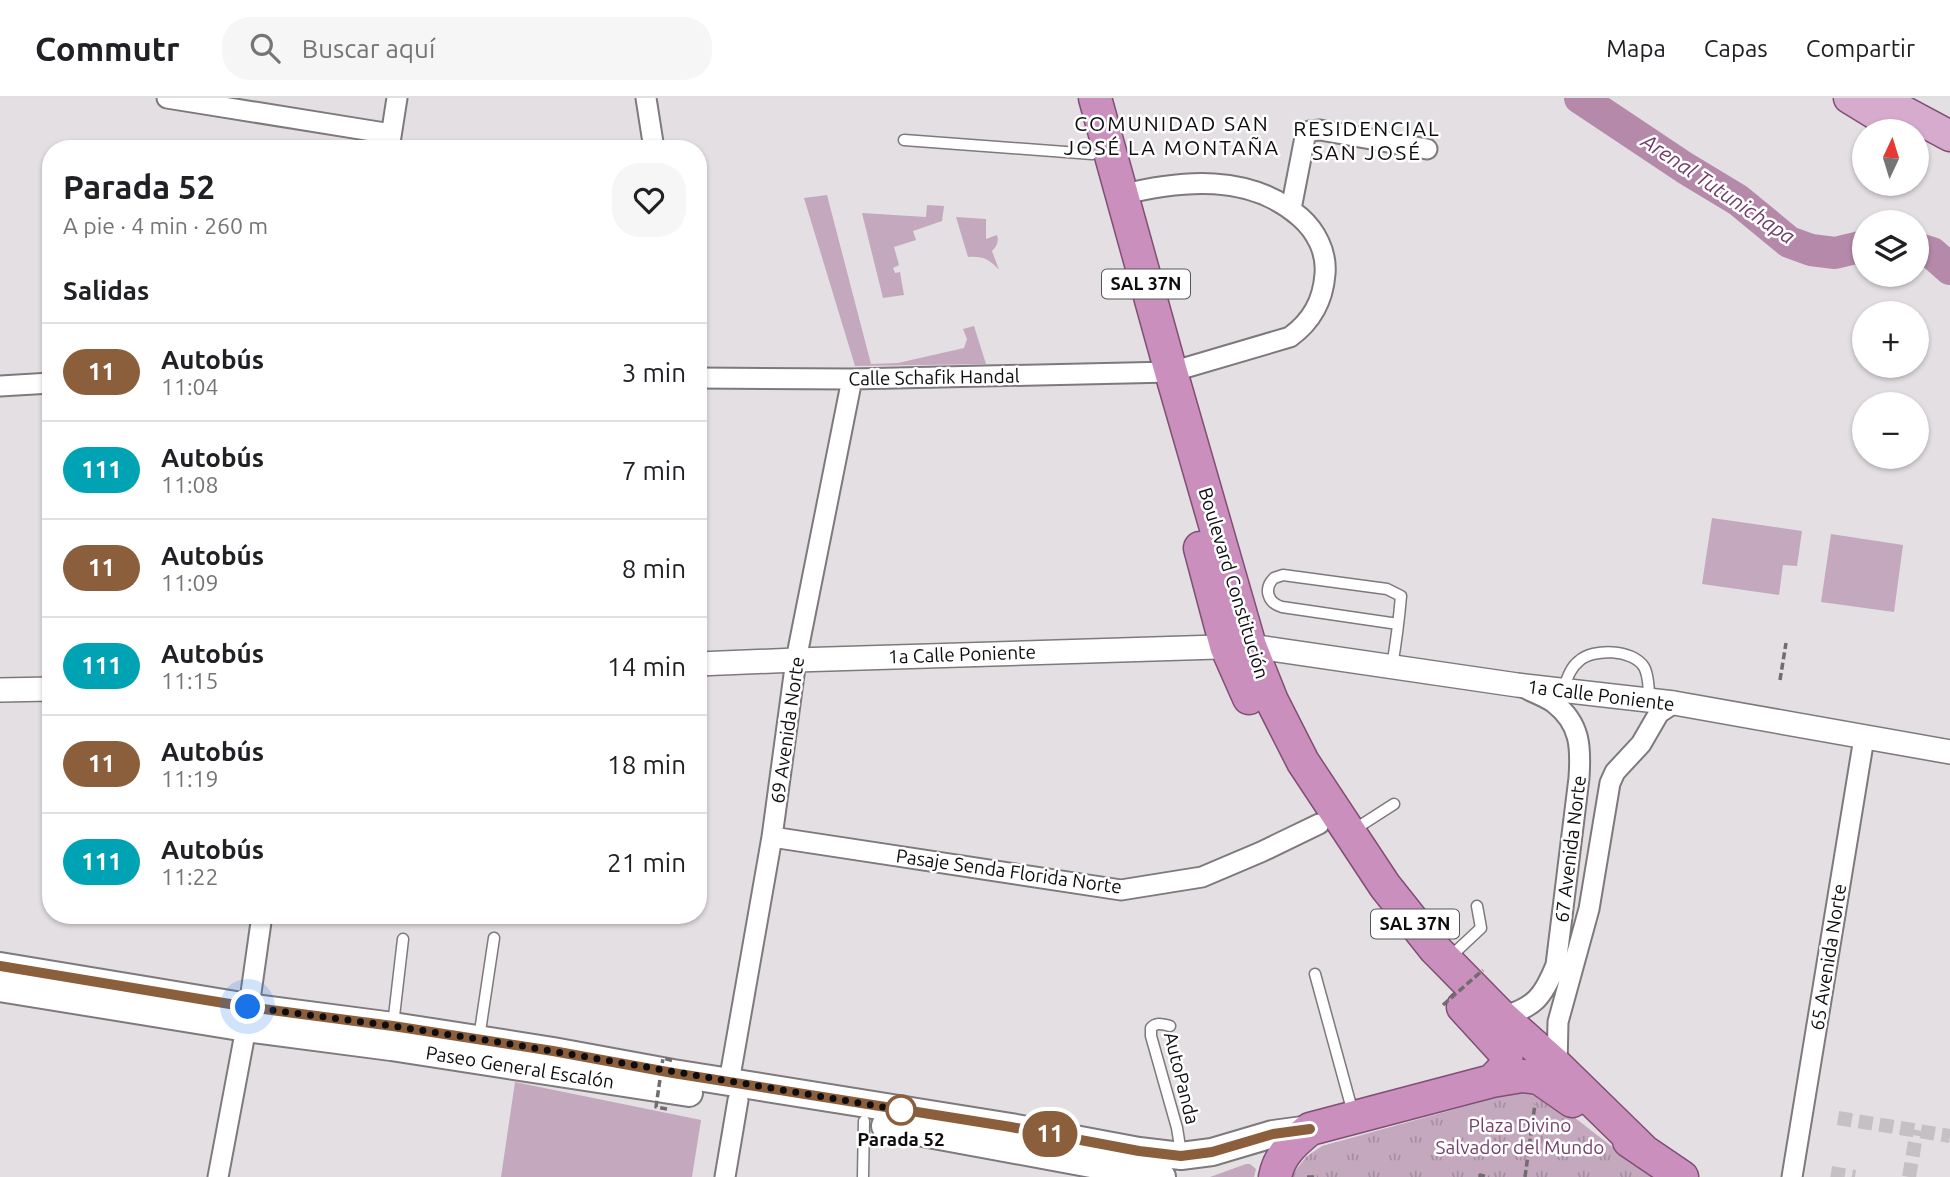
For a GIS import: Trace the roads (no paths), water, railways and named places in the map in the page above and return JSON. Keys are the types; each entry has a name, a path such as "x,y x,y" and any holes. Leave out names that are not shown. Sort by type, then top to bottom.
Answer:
{"highway":[{"name":"Boulevard Constitución","path":"1075,98 1161,372 1258,720 1319,824 1364,888 1410,948 1506,1054 1507,1065 1492,1082"},
{"name":"Boulevard Constitución","path":"1095,98 1121,195 1161,372"},
{"name":"Boulevard Constitución","path":"1238,646 1272,701 1303,762 1385,886 1446,960 1502,1017 1557,1066 1645,1152"},
{"name":"SAL 37N","path":"1275,1177 1276,1169 1288,1147 1310,1129 1522,1076 1539,1078 1682,1177"}],"main road":[{"path":"1849,98 1885,119"},
{"path":"1879,98 1950,136"},
{"path":"1929,144 1950,156"},
{"name":"Paseo General Escalón","path":"0,966 247,1017 277,1032 514,1066 1011,1127 1139,1151 1181,1156 1212,1152 1273,1134 1310,1129"},
{"name":"Paseo General Escalón","path":"0,988 247,1017 393,1026 479,1039 864,1121 1162,1177"}],"street":[{"path":"167,98 385,140"},
{"path":"390,140 397,98"},
{"path":"646,98 653,140"},
{"path":"1121,195 1184,183 1213,184 1248,190 1279,201 1291,209 1306,137 1310,131 1320,130 1427,149"},
{"name":"Calle Schafik Handal","path":"707,378 852,379 1161,372 1290,337 1299,331 1316,309 1322,296 1325,259 1311,228 1291,209"},
{"name":"69 Avenida Norte","path":"725,1177 733,1091 796,660 852,379"},
{"path":"0,386 42,384"},
{"name":"1a Calle Poniente","path":"707,664 1238,646 1517,685 1649,700 1950,751"},
{"name":"67 Avenida Norte","path":"1502,1017 1534,1004 1545,989 1556,965 1581,749 1571,720 1554,703 1517,685"},
{"path":"0,690 42,689"},
{"name":"67 Avenida Norte","path":"1557,1066 1558,1022 1589,909 1611,783 1615,772 1641,744 1659,713 1674,704"},
{"name":"65 Avenida Norte","path":"1792,1177 1864,738"},
{"name":"Pasaje Senda Florida Norte","path":"772,837 1121,890 1202,877 1319,824"},
{"path":"218,1177 261,924"}],"lane":[{"path":"904,140 1092,154"},
{"path":"1392,666 1398,624 1401,596 1387,589 1283,575 1274,578 1268,589 1271,602 1282,607 1398,624"},
{"path":"1563,690 1571,669 1579,661 1591,653 1604,652 1628,656 1644,667 1649,700"},
{"path":"1349,833 1394,804"},
{"path":"1446,960 1481,928 1476,906"},
{"path":"479,1039 494,938"},
{"path":"393,1026 403,939"},
{"path":"1315,975 1354,1117"},
{"name":"AutoPanda","path":"1170,1026 1157,1024 1151,1028 1150,1033 1177,1128 1181,1156"},
{"path":"863,1176 864,1121"}],"waterway":[{"name":"Arenal Tutunichapa","path":"1580,98 1738,200 1789,242 1811,250 1835,253 1852,249"},
{"name":"Arenal Tutunichapa","path":"1929,252 1950,269"}],"tunnel":[{"path":"1838,1118 1950,1136"},
{"path":"1909,1177 1917,1130"},
{"path":"1831,1173 1855,1177"}],"place":[{"name":"Parada 52","path":"901,1110"}],"district":[{"name":"COMUNIDAD SAN JOSÉ LA MONTAÑA","path":"1172,136"},
{"name":"RESIDENCIAL SAN JOSÉ","path":"1367,141"}],"park label":[{"name":"Plaza Divino Salvador del Mundo","path":"1520,1136"}]}
